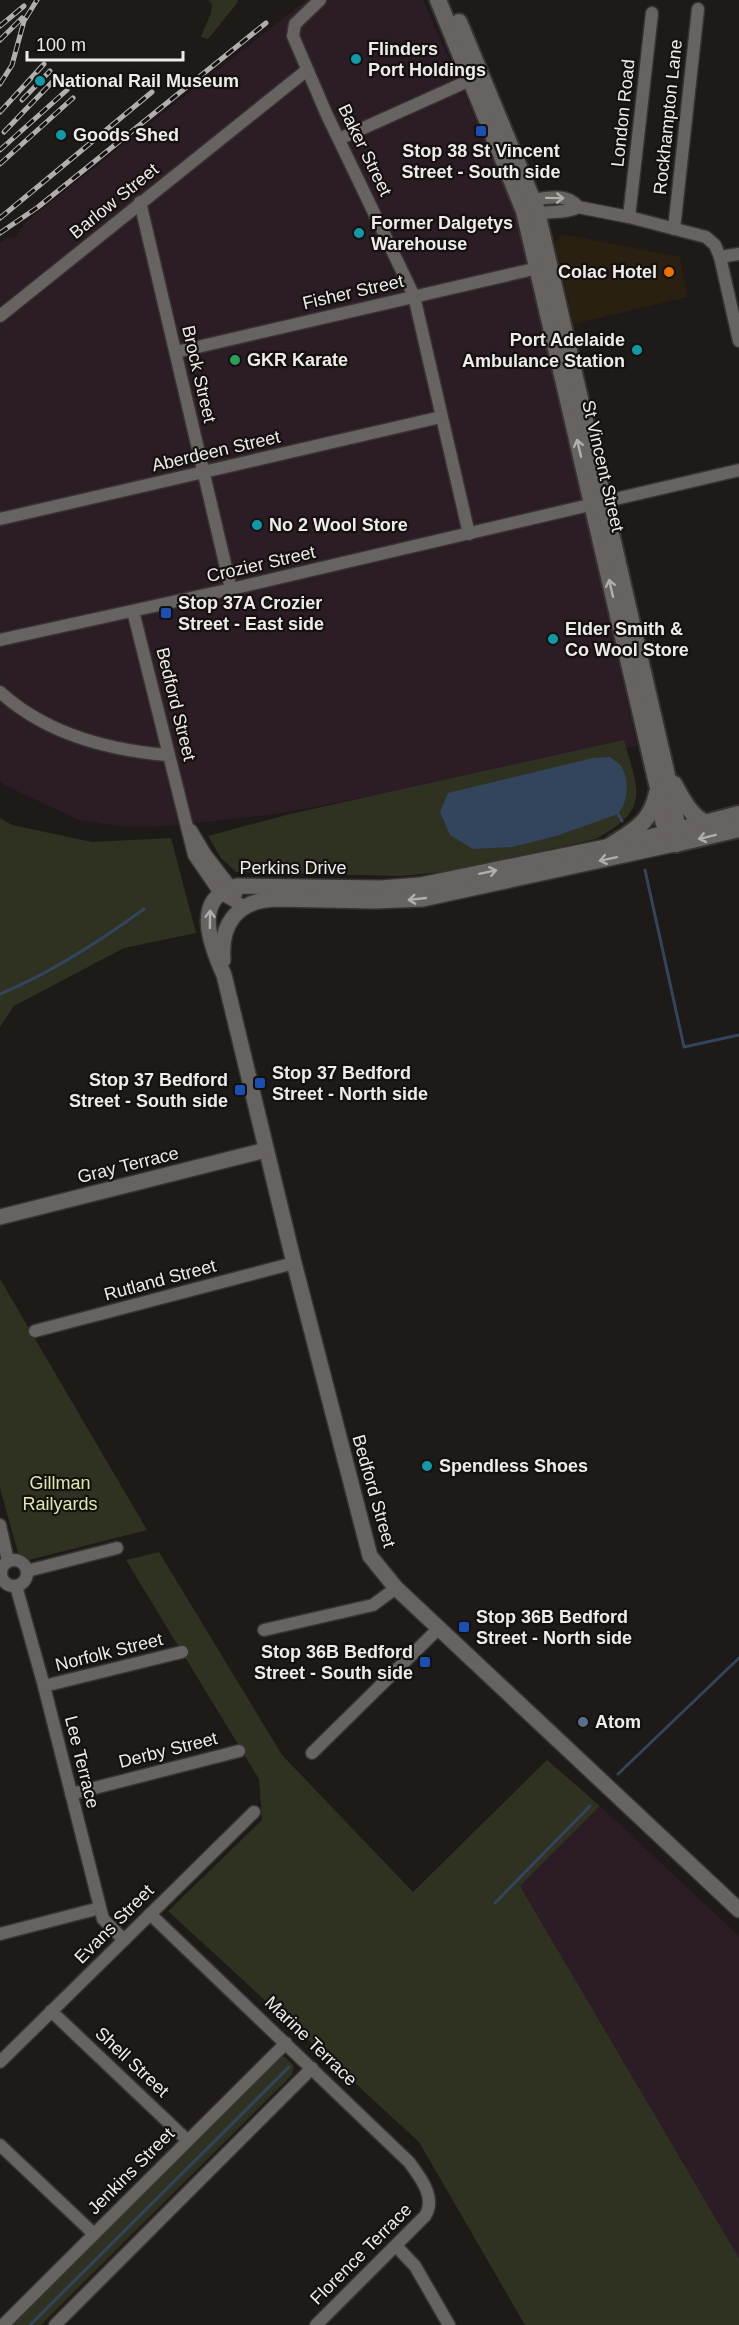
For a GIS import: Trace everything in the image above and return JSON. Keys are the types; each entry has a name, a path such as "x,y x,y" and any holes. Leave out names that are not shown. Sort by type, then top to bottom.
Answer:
{"main road":[{"name":"St Vincent Street","path":"438,0 475,77 530,209 663,784 673,836"},
{"name":"St Vincent Street","path":"450,0 475,77"},
{"name":"St Vincent Street","path":"530,209 538,268 599,504"},
{"path":"610,846 647,819 654,809 663,784 674,783 694,815 706,823"},
{"name":"Perkins Drive","path":"673,836 706,823 739,814"},
{"name":"Perkins Drive","path":"673,836 739,829"}],"street":[{"name":"Baker Street","path":"320,0 302,16 293,31 293,36 414,296 469,534"},
{"name":"Rockhampton Lane","path":"674,229 698,9"},
{"name":"London Road","path":"629,217 652,13"},
{"name":"Barlow Street","path":"0,316 307,70"},
{"path":"339,139 475,77"},
{"path":"530,209 538,200 552,197 574,201 578,207 629,217 706,237 715,245 720,257 739,341"},
{"name":"Brock Street","path":"140,202 231,589"},
{"path":"720,257 739,254"},
{"name":"Fisher Street","path":"176,352 538,268"},
{"name":"Aberdeen Street","path":"0,519 441,417"},
{"name":"Crozier Street","path":"0,640 231,589 739,470"},
{"name":"Bedford Street","path":"133,611 167,755 196,860 245,907"},
{"path":"0,692 38,718 87,741 167,755"},
{"name":"Perkins Drive","path":"224,975 213,946 208,919 211,905 226,891 257,885 381,888 411,886 610,846 673,836"},
{"name":"Perkins Drive","path":"245,907 254,902 270,899 374,902 423,899 673,836"},
{"path":"224,975 222,946 224,937 231,920 245,907"},
{"name":"Bedford Street","path":"224,975 294,1263 370,1556 396,1588 739,1910"},
{"name":"Gray Terrace","path":"0,1217 266,1150"},
{"name":"Rutland Street","path":"35,1331 294,1263"},
{"path":"0,1525 8,1561"},
{"path":"27,1570 117,1548"},
{"path":"8,1561 20,1561 27,1570 26,1579 16,1586 6,1583 1,1577 3,1566 8,1561"},
{"name":"Lee Terrace","path":"16,1586 44,1686 103,1919 124,1940"},
{"path":"264,1630 372,1605 396,1588"},
{"path":"312,1753 439,1628"},
{"name":"Norfolk Street","path":"44,1686 182,1653"},
{"name":"Derby Street","path":"71,1794 239,1751"},
{"name":"Evans Street","path":"0,2062 254,1812"},
{"path":"0,1934 100,1908"},
{"name":"Marine Terrace","path":"150,1914 409,2162 428,2192 429,2206"},
{"name":"Shell Street","path":"51,2012 188,2140"},
{"name":"Jenkins Street","path":"3,2325 286,2043"},
{"path":"55,2325 312,2068"},
{"path":"0,2145 94,2234"},
{"name":"Florence Terrace","path":"316,2325 425,2216 429,2206"},
{"path":"396,2246 415,2266 449,2325"}],"shaded area":[{"path":"306,0 423,0 518,216 637,746 277,814 170,826 125,827 79,820 6,786 0,781 0,243 9,236 14,238 27,221"},
{"path":"562,234 680,257 687,297 574,324 555,243"},
{"path":"600,1806 739,1936 739,2258 520,1886"}],"green space":[{"path":"208,0 237,0 238,2 208,39 201,37 211,13 212,4"},
{"path":"624,740 634,774 636,798 633,808 625,818 596,839 450,871 402,876 236,872 221,858 208,836 290,814"},
{"path":"0,818 12,825 92,842 171,838 196,933 124,948 14,1006 0,1027"},
{"name":"Gillman Railyards","path":"0,1279 147,1530 29,1560 18,1553 0,1488"},
{"path":"159,1552 282,1755 413,1892 547,1760 600,1806 520,1886 739,2258 739,2325 525,2325 419,2142 168,1911 262,1820 259,1779 126,1560"},
{"path":"281,2056 294,2066 292,2075 41,2325 10,2325"}],"water":[{"path":"610,757 621,766 627,785 624,804 618,814 556,836 512,847 473,849 450,835 440,812 448,793 593,758"}],"waterway":[{"path":"618,814 622,821"},
{"path":"645,870 684,1047 739,1035"},
{"path":"0,994 75,956 144,909"},
{"path":"618,1774 739,1658"},
{"path":"495,1903 590,1806"},
{"path":"30,2325 289,2067"}],"railway":[{"path":"0,84 12,65 24,21 37,0"},
{"path":"0,26 24,6"},
{"path":"0,40 22,18"},
{"path":"0,233 38,207 266,23"},
{"path":"0,112 44,64"},
{"path":"22,100 50,71"},
{"path":"4,132 56,78"},
{"path":"0,150 67,90"},
{"path":"0,218 152,92"},
{"path":"0,164 73,98"}],"place":[{"name":"Flinders Port Holdings","path":"356,59"},
{"name":"National Rail Museum","path":"40,81"},
{"name":"Stop 38 St Vincent Street - South side","path":"481,131"},
{"name":"Goods Shed","path":"61,135"},
{"name":"Former Dalgetys Warehouse","path":"359,233"},
{"name":"Colac Hotel","path":"669,272"},
{"name":"Port Adelaide Ambulance Station","path":"637,350"},
{"name":"GKR Karate","path":"235,360"},
{"name":"No 2 Wool Store","path":"257,525"},
{"name":"Stop 37A Crozier Street - East side","path":"166,613"},
{"name":"Elder Smith & Co Wool Store","path":"553,639"},
{"name":"Stop 37 Bedford Street - North side","path":"260,1083"},
{"name":"Stop 37 Bedford Street - South side","path":"240,1090"},
{"name":"Spendless Shoes","path":"427,1466"},
{"name":"Stop 36B Bedford Street - North side","path":"464,1627"},
{"name":"Stop 36B Bedford Street - South side","path":"425,1662"},
{"name":"Atom","path":"583,1722"}]}
